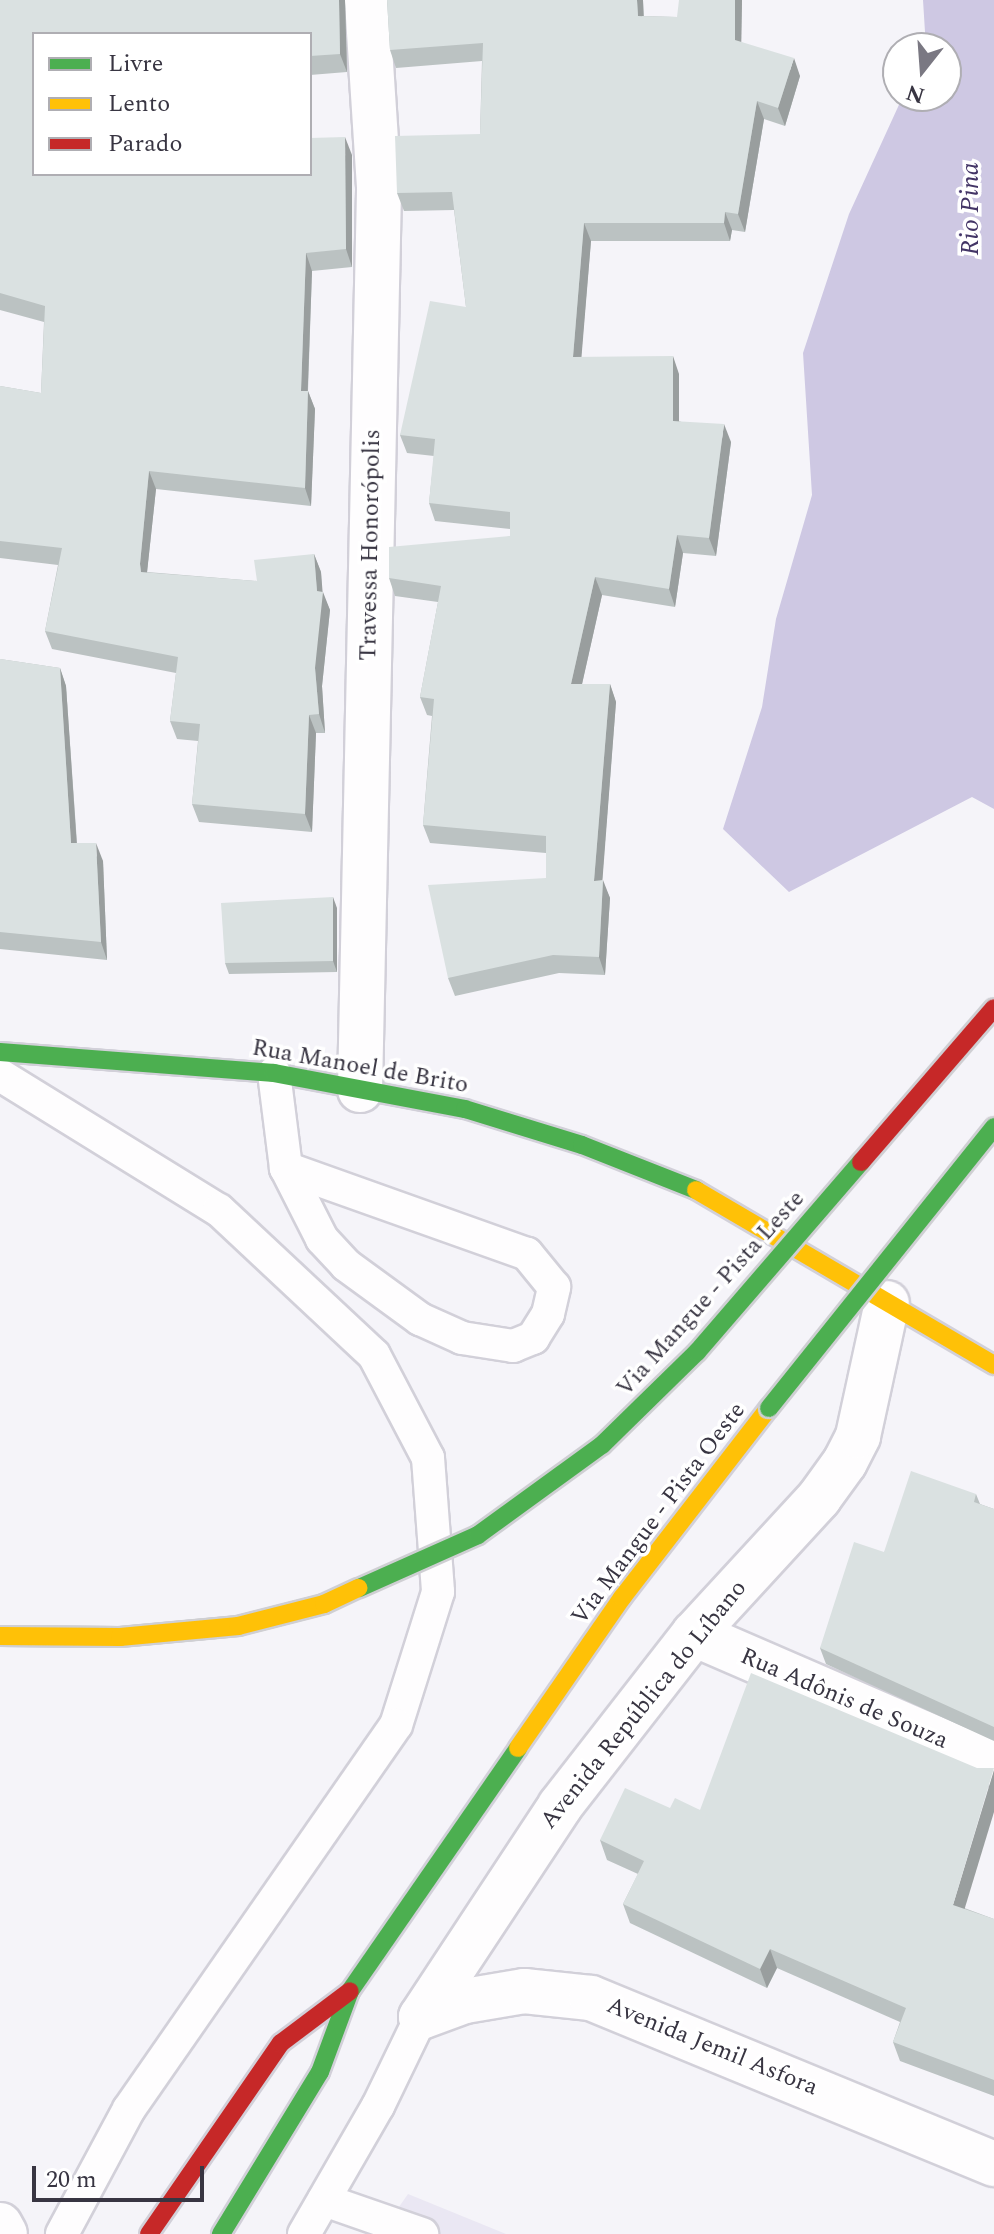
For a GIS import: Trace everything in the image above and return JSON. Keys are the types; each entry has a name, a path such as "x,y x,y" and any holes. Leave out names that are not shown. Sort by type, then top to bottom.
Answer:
{"main road":[{"name":"Via Mangue - Pista Leste","path":"0,1636 120,1637 238,1626 324,1604 478,1535 602,1445 697,1352 994,1008"},
{"name":"Rua Manoel de Brito","path":"0,1052 274,1073 465,1109 582,1145 698,1191 994,1365"},
{"name":"Via Mangue - Pista Oeste","path":"350,1991 622,1598 994,1127"},
{"path":"149,2234 281,2043 350,1991"},
{"path":"221,2234 320,2072 350,1991"}],"street":[{"name":"Travessa Honorópolis","path":"360,1090 379,187 367,0"},
{"name":"Avenida República do Líbano","path":"421,2017 560,1806 694,1634 819,1498 845,1462 858,1436 887,1303"},
{"name":"Rua Adônis de Souza","path":"694,1634 994,1764"},
{"name":"Avenida Jemil Asfora","path":"421,2017 465,2001 524,1991 591,1998 994,2164"},
{"path":"0,2225 5,2234"}],"lane":[{"path":"274,1073 286,1168 322,1239 346,1265 420,1319 462,1338 513,1346 533,1338 548,1314 554,1287 527,1254 286,1168"},
{"path":"0,1075 219,1210 374,1355 428,1458 438,1592 396,1725 129,2109 62,2234"},
{"path":"304,2234 378,2106 421,2017"},
{"path":"324,2200 422,2234"}],"shaded area":[{"path":"408,2194 506,2234 380,2234"}],"water":[{"name":"Rio Pina","path":"923,0 994,0 994,809 972,797 789,892 723,829 762,707 776,619 812,495 803,353 849,214 896,112 962,112 962,32 925,32"}],"building":[{"path":"0,0 339,0 340,54 312,56 312,32 32,32 32,176 312,176 312,138 345,137 346,249 306,253 301,391 308,391 305,488 149,471 140,564 141,572 257,581 254,560 314,554 317,591 323,592 315,668 319,714 309,715 305,814 192,804 200,724 170,721 178,657 45,631 62,548 0,541 0,386 41,393 45,306 0,293"},
{"path":"387,0 637,0 638,16 677,17 679,0 735,0 735,40 794,58 778,108 757,101 738,214 725,212 724,223 584,223 573,357 673,356 673,421 724,424 709,538 677,535 669,589 595,577 571,684 610,684 594,881 603,880 599,957 553,955 448,978 428,885 546,878 546,836 423,825 434,699 420,697 441,586 389,578 389,547 510,536 510,512 429,503 435,439 400,435 430,301 466,307 452,192 397,193 395,136 480,134 483,43 390,50"},
{"path":"0,659 60,668 71,843 96,843 101,942 0,932"},
{"path":"333,897 333,961 225,963 221,903"},
{"path":"911,1471 976,1494 974,1502 994,1509 994,1727 820,1648 854,1542 884,1552"},
{"path":"751,1673 977,1768 994,1768 953,1905 994,1919 994,2080 893,2042 906,2008 770,1949 760,1969 623,1904 644,1861 600,1840 625,1788 670,1808 675,1798 700,1810"}],"traffic: fast":[{"path":"0,1052 274,1073 465,1109 582,1145 696,1190"},
{"path":"769,1408 994,1127"},
{"path":"359,1588 478,1535 602,1445 697,1352 861,1162"},
{"path":"221,2234 320,2072 350,1991 518,1748"}],"traffic: slow":[{"path":"696,1190 994,1365"},
{"path":"518,1748 622,1598 769,1408"},
{"path":"0,1636 120,1637 238,1626 324,1604 359,1588"}],"traffic: jam":[{"path":"861,1162 994,1008"},
{"path":"149,2234 281,2043 350,1991"}]}
